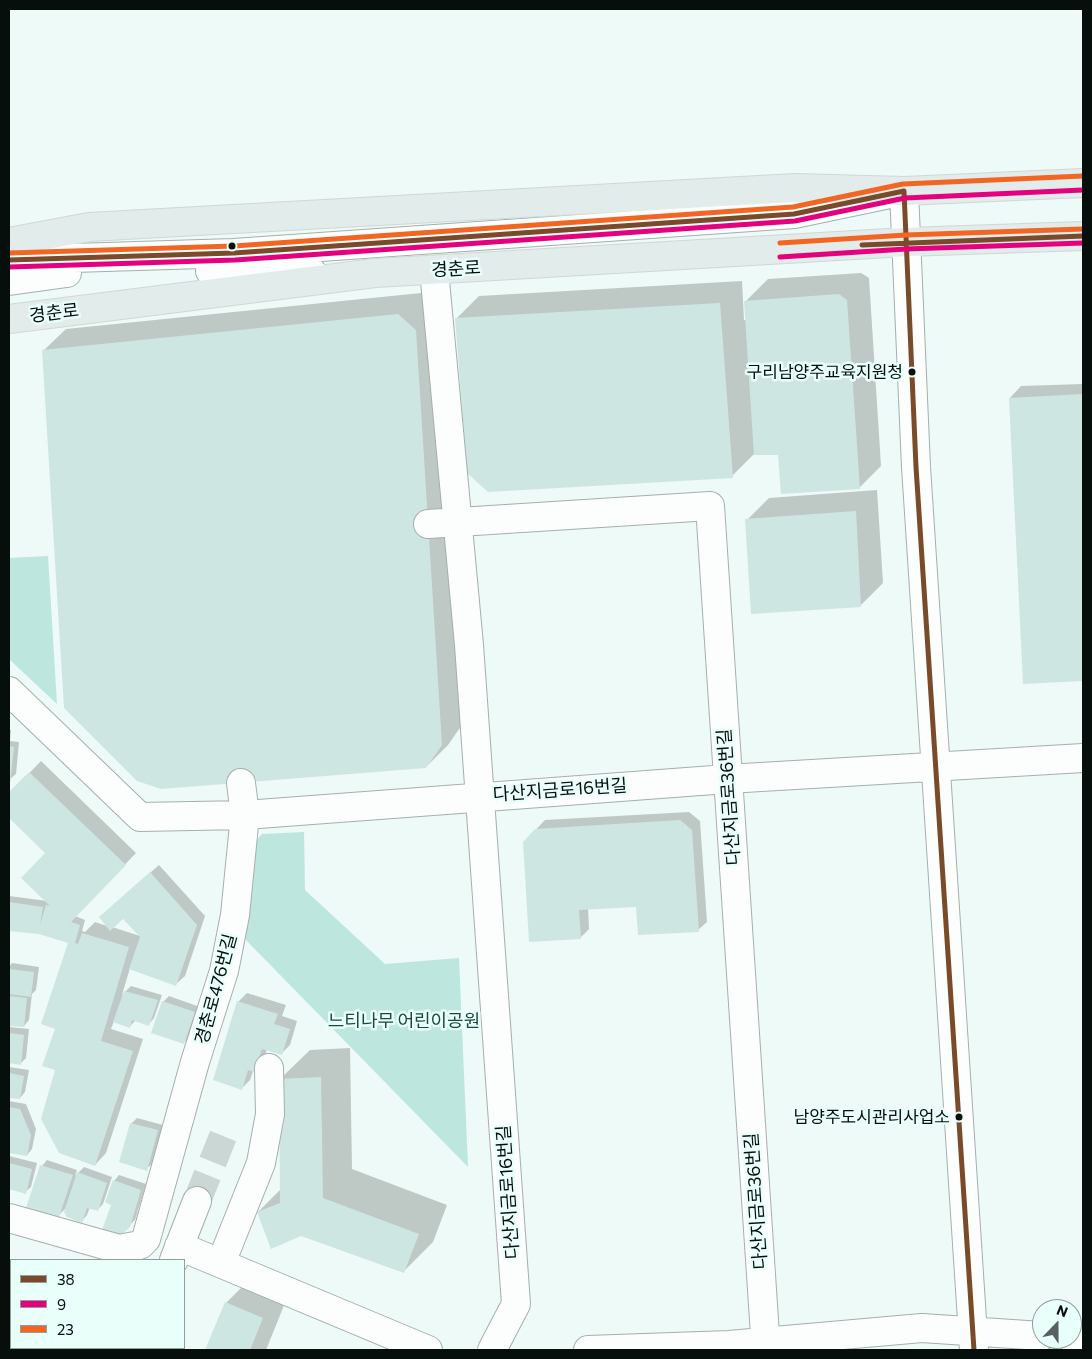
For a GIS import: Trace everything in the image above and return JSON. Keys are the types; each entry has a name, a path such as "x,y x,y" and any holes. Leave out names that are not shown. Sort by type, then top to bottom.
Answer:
{"main road":[{"path":"9,242 89,227 795,188 904,190 1083,183"},
{"name":"경춘로","path":"9,319 375,273 906,242 1083,236"}],"street":[{"path":"9,260 234,253 794,214 904,190 916,467 973,1341"},
{"path":"9,280 92,270 375,273"},
{"path":"9,691 140,817 245,814 478,795 469,646 434,270"},
{"name":"다산지금로36번길","path":"457,522 710,506 766,1345"},
{"path":"428,524 457,522"},
{"name":"다산지금로16번길","path":"492,1350 516,1304 478,795 1083,758"},
{"name":"경춘로476번길","path":"9,1218 119,1249 140,1245 146,1238 195,1062 224,971 235,915 245,814 241,783"},
{"path":"221,1263 261,1163 270,1114 269,1068"},
{"path":"197,1201 176,1253 221,1263 428,1350"},
{"path":"588,1350 766,1345 922,1328 973,1341 1032,1337"}],"green space":[{"path":"48,556 57,704 9,659 9,558"},
{"name":"느티나무 어린이공원","path":"304,832 305,890 385,964 459,958 468,1167 242,936 249,848 262,834"}],"building":[{"path":"839,294 847,300 860,489 781,494 778,455 754,455 744,301"},
{"path":"720,303 733,478 488,492 467,473 455,318"},
{"path":"398,314 416,330 442,745 426,768 161,789 137,781 64,708 42,350"},
{"path":"1083,394 1083,681 1023,684 1009,398"},
{"path":"856,511 861,607 751,614 745,519"},
{"path":"9,746 14,747 10,784 9,783"},
{"path":"29,772 126,865 71,922 80,925 75,943 78,944 82,933 129,947 101,1041 133,1051 95,1166 59,1153 41,1119 55,1070 42,1066 55,1029 41,1024 68,943 39,934 9,931 9,902 43,907 40,925 46,905 50,906 21,878 45,853 9,818 9,792"},
{"path":"680,820 692,830 699,932 638,935 636,907 579,910 581,939 529,942 523,842 535,829"},
{"path":"150,872 197,925 176,986 129,969 140,937 123,919 110,931 99,917"},
{"path":"9,969 34,972 31,997 9,994"},
{"path":"124,991 158,1000 149,1026 132,1020 130,1028 113,1022"},
{"path":"9,996 27,998 24,1027 9,1026"},
{"path":"162,1001 195,1012 184,1044 151,1033"},
{"path":"237,1001 278,1014 274,1024 290,1029 282,1055 262,1049 254,1072 248,1070 242,1090 213,1080"},
{"path":"9,1033 24,1035 21,1065 9,1063"},
{"path":"9,1073 24,1076 20,1099 9,1098"},
{"path":"321,1077 323,1198 419,1234 404,1273 301,1236 271,1249 257,1212 280,1203 279,1079"},
{"path":"9,1107 20,1109 31,1135 27,1156 9,1153"},
{"path":"130,1123 158,1130 147,1171 119,1162"},
{"path":"9,1163 32,1169 26,1194 9,1189"},
{"path":"40,1165 73,1175 59,1217 51,1214 49,1219 25,1211"},
{"path":"77,1172 107,1183 98,1211 87,1208 82,1223 67,1217 64,1212"},
{"path":"113,1180 141,1190 130,1227 120,1236 102,1230 111,1205 105,1202"},
{"path":"225,1302 263,1318 250,1350 205,1350"}],"tunnel":[{"path":"197,1201 228,1124"}],"transit line":[{"name":"23","path":"9,253 234,246 793,207 903,184 1083,176"},
{"name":"9","path":"9,267 235,260 795,221 905,198 1083,190"},
{"name":"38","path":"9,260 234,253 794,214 904,191 916,467 974,1350"},
{"name":"23","path":"780,243 906,235 1083,229"},
{"name":"38","path":"862,245 1083,236"},
{"name":"9","path":"780,257 906,249 1083,243"}],"place":[{"name":"구리남양주교육지원청","path":"912,372"},
{"name":"남양주도시관리사업소","path":"959,1117"}]}
